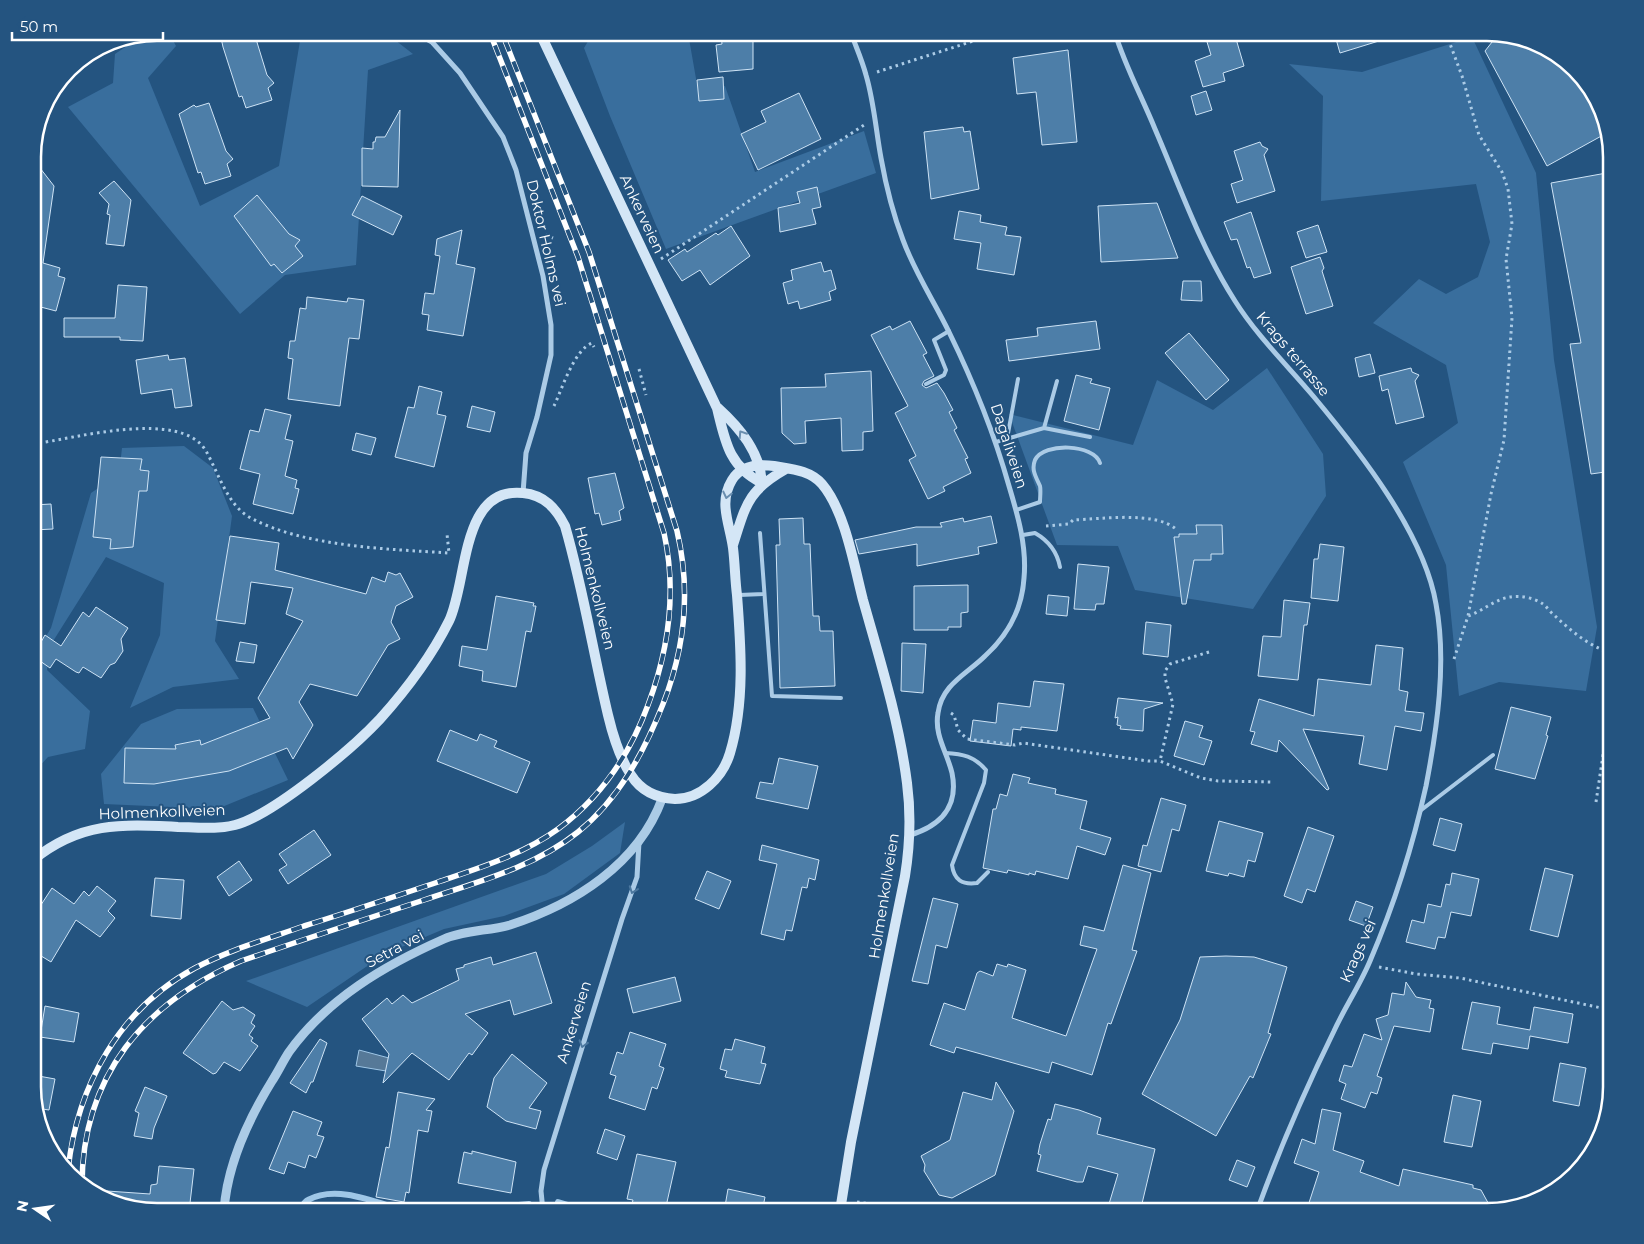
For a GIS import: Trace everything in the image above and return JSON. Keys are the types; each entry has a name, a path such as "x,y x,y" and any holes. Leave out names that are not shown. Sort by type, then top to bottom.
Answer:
{"main road":[{"name":"Ankerveien","path":"544,41 717,408 724,435 740,470"},
{"name":"Ankerveien","path":"717,408 738,427 759,466 762,483"},
{"name":"Holmenkollveien","path":"41,854 58,842 85,830 141,825 222,827 246,821 277,804 378,721 411,683 450,619 462,582 470,536 477,517 493,500 509,494 523,492 539,497 552,506 565,526 608,716 620,755 634,781 645,791 662,798 682,799 705,790 720,774 730,754 738,709 740,653 737,594 733,546 725,519 725,506 730,484 740,470 759,466 805,472 820,481 830,496 843,529 900,741 908,786 910,836 905,876 851,1142 841,1203"},
{"name":"Holmenkollveien","path":"733,546 744,512 756,490 762,483 786,469"},
{"path":"740,470 762,483"}],"street":[{"name":"Dagaliveien","path":"854,41 866,76 881,158 895,218 910,259 948,331 982,403 996,442 1023,535 1024,580 1021,599 1010,627 984,658 960,675 948,689 938,710 938,732 952,774 950,802 944,817 936,825 910,836"},
{"name":"Krags terrasse","path":"1118,41 1129,71 1197,226 1231,295 1249,321 1363,457 1389,498 1424,563 1436,604 1440,656 1438,687"},
{"name":"Doktor Holms vei","path":"432,42 460,73 486,109 503,137 516,170 543,276 551,326 551,354 537,417 526,453 523,492"},
{"name":"Krags vei","path":"1260,1203 1302,1099 1369,964 1391,907 1419,812 1433,744 1438,687"},
{"name":"Setra vei","path":"226,1203 233,1164 256,1108 289,1052 310,1028 345,994 391,965 446,938 510,925 570,900 608,875 639,842 654,819 662,798"},
{"name":"Ankerveien","path":"542,1203 541,1191 544,1170 622,919 637,877 639,842"}],"lane":[{"path":"926,384 944,375 946,370 934,340 948,331"},
{"path":"1007,439 1018,379"},
{"path":"1044,428 1057,381"},
{"path":"996,442 1044,428 1090,437"},
{"path":"1016,510 1040,502 1040,488 1033,469 1036,458 1042,453 1073,447 1090,451 1098,457 1100,464"},
{"path":"760,533 772,696 841,698"},
{"path":"1023,535 1035,533 1047,541 1058,557 1060,567"},
{"path":"737,594 764,594"},
{"path":"945,753 964,754 978,760 986,770 984,783 952,865 957,879 962,883 977,883 988,872"},
{"path":"1419,812 1493,755"}],"path":[{"path":"866,76 971,41"},
{"path":"1449,41 1462,76 1479,135 1505,180 1511,202 1512,216 1506,269 1512,318 1504,440 1491,494 1468,616 1453,664"},
{"path":"660,259 858,130"},
{"path":"537,417 548,417 579,353 592,343 594,347"},
{"path":"639,369 646,394"},
{"path":"41,443 146,428 178,432 204,447 237,507 251,518 284,531 313,539 381,548 448,553 447,534"},
{"path":"1045,526 1069,524 1073,520 1151,519 1170,523 1176,529"},
{"path":"1468,616 1482,612 1505,598 1521,596 1544,604 1581,637 1597,649 1603,651"},
{"path":"1160,761 1173,704 1165,678 1165,670 1170,664 1209,652"},
{"path":"938,710 954,714 958,730 967,739 1016,745 1023,743 1148,761 1160,761 1200,778 1218,781 1273,782"},
{"path":"1596,802 1603,755"},
{"path":"1379,967 1416,974 1460,978 1603,1008"},
{"path":"854,1202 861,1203"}],"shaded area":[{"path":"173,41 176,46 148,78 200,206 279,166 300,41 396,41 413,54 368,70 356,265 285,275 240,314 68,107 113,83 115,54 129,45 135,43"},
{"path":"588,41 689,41 698,90 725,86 755,172 864,131 876,173 666,249 610,116 584,48"},
{"path":"1459,41 1474,41 1536,173 1554,360 1597,627 1586,691 1499,682 1459,696 1446,565 1403,462 1458,423 1446,365 1373,323 1419,279 1446,294 1478,277 1490,242 1476,184 1321,201 1323,96 1289,64 1362,72"},
{"path":"1267,368 1323,454 1326,496 1253,609 1135,590 1118,546 1057,545 1009,414 1133,445 1157,380 1213,410"},
{"path":"184,446 213,468 232,516 215,641 239,679 173,687 130,708 160,635 164,583 106,557 50,646 47,670 90,711 85,749 48,757 41,764 41,645 51,628 91,493 119,474 122,448"},
{"path":"253,708 288,780 217,809 104,804 101,774 141,724 177,709"},
{"path":"625,822 620,853 564,894 504,916 444,929 385,954 307,1007 246,981 546,874 592,846"},
{"path":"359,1050 389,1058 386,1071 356,1066"}],"building":[{"path":"222,41 257,41 267,75 274,83 268,88 272,100 246,108 242,96 239,97"},
{"path":"722,41 753,41 753,69 719,72 716,45 722,44"},
{"path":"1207,41 1237,41 1244,66 1223,73 1225,81 1203,87 1195,61 1211,55"},
{"path":"1337,41 1379,41 1340,53"},
{"path":"1493,41 1509,43 1531,50 1557,65 1574,81 1591,106 1601,136 1547,166 1485,51"},
{"path":"1068,50 1077,142 1042,145 1036,92 1017,94 1013,58"},
{"path":"723,77 724,99 699,101 697,80"},
{"path":"1206,91 1212,110 1196,115 1191,96"},
{"path":"799,93 821,139 758,170 741,134 766,122 761,111"},
{"path":"209,103 226,151 233,159 227,164 231,176 205,184 201,172 198,173 179,114 194,105 196,107"},
{"path":"400,110 398,187 362,186 362,148 373,149 373,142 375,142 376,137 385,137"},
{"path":"963,127 964,132 970,131 979,189 931,199 924,132"},
{"path":"1260,142 1262,146 1268,149 1264,155 1275,191 1237,203 1231,184 1243,180 1234,151"},
{"path":"41,169 54,186 43,263 60,268 58,276 65,278 56,311 41,307"},
{"path":"1603,174 1603,472 1591,474 1570,344 1581,343 1551,183"},
{"path":"114,181 131,200 124,246 106,244 110,215 107,214 109,204 99,193"},
{"path":"817,187 821,207 812,209 816,224 780,232 778,208 800,203 797,192"},
{"path":"257,195 289,234 300,240 295,246 303,256 282,273 274,264 271,266 234,216"},
{"path":"362,196 402,216 393,235 352,215"},
{"path":"1157,203 1178,258 1101,262 1098,206"},
{"path":"959,211 981,215 980,222 1007,227 1005,235 1021,237 1014,275 977,269 981,243 954,239"},
{"path":"1251,212 1271,273 1254,278 1250,267 1247,268 1237,239 1231,240 1224,222"},
{"path":"1318,225 1327,252 1306,258 1297,232"},
{"path":"731,226 750,256 710,285 700,270 682,281 668,260 685,249 687,252 716,233 718,235"},
{"path":"462,230 456,264 475,268 463,336 427,330 429,315 422,314 425,293 434,294 440,256 435,255 437,239"},
{"path":"1320,257 1324,268 1322,271 1333,306 1306,314 1291,267"},
{"path":"821,262 824,272 831,270 836,289 829,292 831,300 800,309 798,301 788,304 783,283 793,280 791,270"},
{"path":"1183,281 1201,281 1202,301 1181,300"},
{"path":"118,285 147,287 143,341 120,340 120,337 64,337 64,318 115,318"},
{"path":"307,297 347,302 348,298 364,300 359,339 349,338 340,406 288,399 293,359 288,358 290,341 295,341 300,308 306,309"},
{"path":"910,321 927,353 923,355 934,376 924,381 922,385 926,388 937,383 944,393 953,410 949,412 957,428 954,430 968,458 965,459 971,473 943,487 945,491 928,499 909,460 916,456 895,413 908,406 871,335 890,326 892,330"},
{"path":"1096,321 1100,349 1009,361 1006,340 1038,336 1037,328"},
{"path":"1189,333 1229,380 1206,400 1165,353"},
{"path":"1370,354 1375,373 1359,377 1355,358"},
{"path":"168,355 169,360 185,358 192,406 175,408 172,389 141,394 136,360"},
{"path":"1411,368 1412,372 1419,375 1415,381 1424,417 1396,424 1388,389 1382,391 1379,376"},
{"path":"871,371 873,431 863,432 863,450 842,451 841,418 805,421 806,443 794,444 782,433 781,388 826,387 825,374"},
{"path":"1076,375 1092,379 1090,383 1110,388 1099,430 1064,421"},
{"path":"419,386 442,392 437,414 446,416 434,467 395,457 408,407 414,408"},
{"path":"472,406 495,412 490,432 467,427"},
{"path":"265,409 291,415 285,439 293,441 285,476 297,480 295,488 299,489 293,514 253,504 260,474 240,469 250,430 259,432"},
{"path":"356,433 376,438 371,455 352,450"},
{"path":"101,457 142,459 140,470 149,471 147,491 139,491 133,547 110,549 111,539 93,537"},
{"path":"615,473 624,508 619,511 621,520 602,525 599,513 595,514 588,478"},
{"path":"51,504 53,529 41,530 41,505"},
{"path":"991,516 997,543 978,547 979,554 917,566 917,544 859,554 855,540 916,527 942,527 940,523 963,518 964,522"},
{"path":"803,518 804,544 810,544 813,616 819,616 820,631 833,631 835,686 780,688 776,545 780,545 779,519"},
{"path":"1196,525 1222,525 1223,554 1211,554 1211,560 1194,560 1186,604 1182,604 1174,537 1179,537 1179,534 1197,534"},
{"path":"230,536 279,543 275,570 366,594 372,577 385,582 388,572 396,575 400,573 413,597 396,606 391,622 400,639 388,645 357,696 310,684 299,702 313,725 293,759 287,748 229,771 154,784 124,783 125,748 176,749 175,745 200,740 201,745 270,718 258,698 303,621 286,614 293,588 251,582 245,624 216,620"},
{"path":"1320,544 1344,547 1338,601 1311,598 1314,559 1318,559"},
{"path":"1078,564 1109,567 1104,604 1096,604 1095,610 1074,609"},
{"path":"968,585 968,612 961,613 961,627 948,627 948,630 914,630 914,586"},
{"path":"1048,595 1069,597 1067,616 1046,614"},
{"path":"496,596 534,603 533,606 536,606 531,632 526,631 516,687 482,681 483,671 459,666 462,646 487,650"},
{"path":"1284,600 1310,603 1307,625 1304,625 1298,680 1258,676 1263,636 1281,637"},
{"path":"96,607 128,628 121,639 123,651 101,678 83,667 79,673 76,672 56,659 50,668 41,662 41,642 45,635 61,646 83,612 89,617"},
{"path":"1146,622 1171,625 1168,657 1143,654"},
{"path":"240,642 257,645 254,663 236,661"},
{"path":"902,643 926,644 923,693 901,691"},
{"path":"1376,645 1403,648 1399,690 1408,692 1405,711 1424,713 1421,731 1395,726 1387,770 1359,764 1364,736 1303,729 1329,789 1327,790 1279,740 1277,752 1251,744 1255,732 1250,731 1259,699 1314,716 1318,679 1371,685"},
{"path":"1034,681 1064,684 1057,731 1021,727 1021,730 1013,729 1011,746 970,741 973,720 996,723 998,703 1030,707"},
{"path":"1118,698 1163,703 1144,709 1143,731 1120,729 1121,726 1117,725 1118,717 1115,718"},
{"path":"1511,707 1551,717 1546,735 1548,736 1535,779 1495,769"},
{"path":"1185,721 1203,726 1199,737 1212,741 1204,765 1174,756"},
{"path":"450,730 477,741 480,734 497,741 494,747 530,762 517,793 437,761"},
{"path":"779,758 818,766 808,809 756,798 760,782 773,784"},
{"path":"1013,774 1030,778 1028,783 1056,789 1055,794 1087,801 1080,829 1111,838 1105,855 1077,846 1068,879 1036,871 1035,875 1029,873 1029,875 1008,870 1007,873 983,868 993,809 996,809 1000,794 1007,796"},
{"path":"1161,798 1186,805 1179,831 1172,829 1161,872 1138,866 1143,845 1147,846"},
{"path":"1440,818 1462,824 1455,851 1433,845"},
{"path":"1219,821 1263,833 1255,862 1248,860 1244,877 1229,873 1228,876 1206,871"},
{"path":"1308,827 1334,836 1315,892 1307,889 1302,903 1284,896"},
{"path":"314,830 331,855 288,884 279,870 287,865 279,854"},
{"path":"762,845 819,860 815,880 809,878 807,888 802,887 792,931 786,930 784,940 761,934 777,864 759,860"},
{"path":"239,861 252,880 229,896 217,877"},
{"path":"1123,865 1151,873 1132,950 1137,951 1111,1024 1108,1023 1092,1075 1052,1062 1049,1073 956,1047 954,1053 930,1045 944,1003 965,1010 977,973 980,971 993,976 997,964 1007,967 1008,964 1026,970 1012,1018 1066,1036 1097,949 1080,945 1084,926 1104,931"},
{"path":"1545,868 1573,875 1558,937 1530,930"},
{"path":"707,871 731,881 719,909 695,899"},
{"path":"1452,873 1479,879 1471,916 1451,912 1445,938 1438,937 1435,949 1406,942 1412,920 1424,923 1428,904 1441,907 1446,884 1450,885"},
{"path":"155,878 184,880 181,919 151,916"},
{"path":"97,886 116,901 108,911 115,918 100,937 76,920 51,962 41,956 41,905 52,888 74,904 84,891 89,896"},
{"path":"933,898 958,904 947,948 936,945 928,984 912,981"},
{"path":"1356,901 1373,907 1366,926 1349,920"},
{"path":"536,952 552,1003 514,1015 510,1000 465,1014 488,1033 472,1055 469,1053 449,1080 412,1053 383,1083 389,1054 362,1019 387,998 392,1004 403,995 412,1003 459,980 456,969 464,967 464,965 491,957 493,965"},
{"path":"1200,957 1254,957 1287,967 1268,1033 1271,1034 1253,1078 1250,1076 1216,1136 1142,1094 1180,1020"},
{"path":"675,977 681,1001 633,1013 627,989"},
{"path":"1406,982 1416,997 1431,1000 1429,1008 1434,1009 1430,1032 1394,1026 1377,1076 1382,1078 1377,1094 1371,1092 1365,1108 1341,1099 1346,1084 1339,1081 1344,1065 1352,1067 1364,1034 1382,1040 1376,1019 1388,1015 1392,993 1404,995"},
{"path":"222,1001 233,1010 243,1007 255,1015 251,1023 255,1026 249,1035 253,1038 251,1041 258,1046 240,1071 224,1062 216,1073 213,1074 183,1053"},
{"path":"1472,1002 1500,1007 1497,1024 1530,1030 1534,1007 1573,1014 1568,1043 1530,1036 1528,1049 1493,1043 1491,1054 1462,1049"},
{"path":"45,1006 79,1013 74,1042 41,1037"},
{"path":"630,1032 666,1044 659,1066 664,1068 657,1089 652,1087 645,1110 609,1098 616,1076 610,1074 617,1052 623,1054"},
{"path":"320,1039 327,1043 313,1082 311,1082 306,1093 290,1083"},
{"path":"735,1039 765,1047 761,1063 766,1064 760,1084 725,1077 727,1071 720,1069 725,1049 732,1050"},
{"path":"512,1054 547,1083 529,1108 541,1111 536,1129 506,1121 487,1107 494,1078"},
{"path":"1560,1063 1586,1068 1579,1106 1553,1101"},
{"path":"41,1076 55,1079 49,1110 43,1109"},
{"path":"996,1082 1014,1111 995,1175 952,1198 939,1195 924,1171 925,1165 921,1156 950,1140 963,1092 992,1100"},
{"path":"145,1087 167,1096 154,1128 152,1139 134,1136 139,1113 135,1111"},
{"path":"398,1092 435,1099 426,1110 432,1111 428,1132 418,1130 409,1193 406,1192 404,1202 376,1197 386,1147 389,1148"},
{"path":"1453,1095 1481,1101 1472,1147 1444,1142"},
{"path":"1055,1104 1079,1110 1101,1118 1097,1134 1155,1149 1142,1203 1109,1203 1118,1174 1088,1166 1083,1182 1077,1182 1037,1171 1041,1155 1038,1154 1040,1144 1048,1119 1051,1120"},
{"path":"1322,1109 1341,1113 1333,1150 1364,1161 1360,1172 1399,1186 1403,1169 1473,1185 1473,1188 1481,1190 1488,1203 1309,1203 1319,1172 1294,1163 1302,1139 1315,1144"},
{"path":"293,1111 322,1122 317,1135 324,1137 316,1158 309,1155 305,1168 288,1162 284,1174 269,1169"},
{"path":"605,1129 625,1136 617,1160 597,1153"},
{"path":"472,1151 516,1162 511,1193 458,1183 464,1152 472,1154"},
{"path":"637,1154 676,1162 667,1203 632,1203 633,1200 627,1199"},
{"path":"1237,1160 1255,1167 1247,1187 1229,1180"},
{"path":"159,1166 194,1169 190,1203 142,1202 120,1197 107,1191 150,1194 151,1185 157,1184"},
{"path":"728,1189 765,1197 764,1203 726,1203"}],"waterway":[{"path":"305,1203 319,1196 331,1194 357,1196 380,1203"}],"railway":[{"path":"69,1162 81,1109 92,1080 106,1053 144,1005 168,985 195,968 235,950 484,866 515,854 544,838 573,817 612,774 632,741 648,705 661,663 669,620 670,577 664,533 578,257 493,41"},
{"path":"83,1175 85,1146 93,1110 107,1078 125,1048 148,1022 175,998 206,978 241,961 504,873 561,845 593,819 618,790 639,757 663,704 676,662 684,619 684,575 677,531 589,252 505,41"}]}
